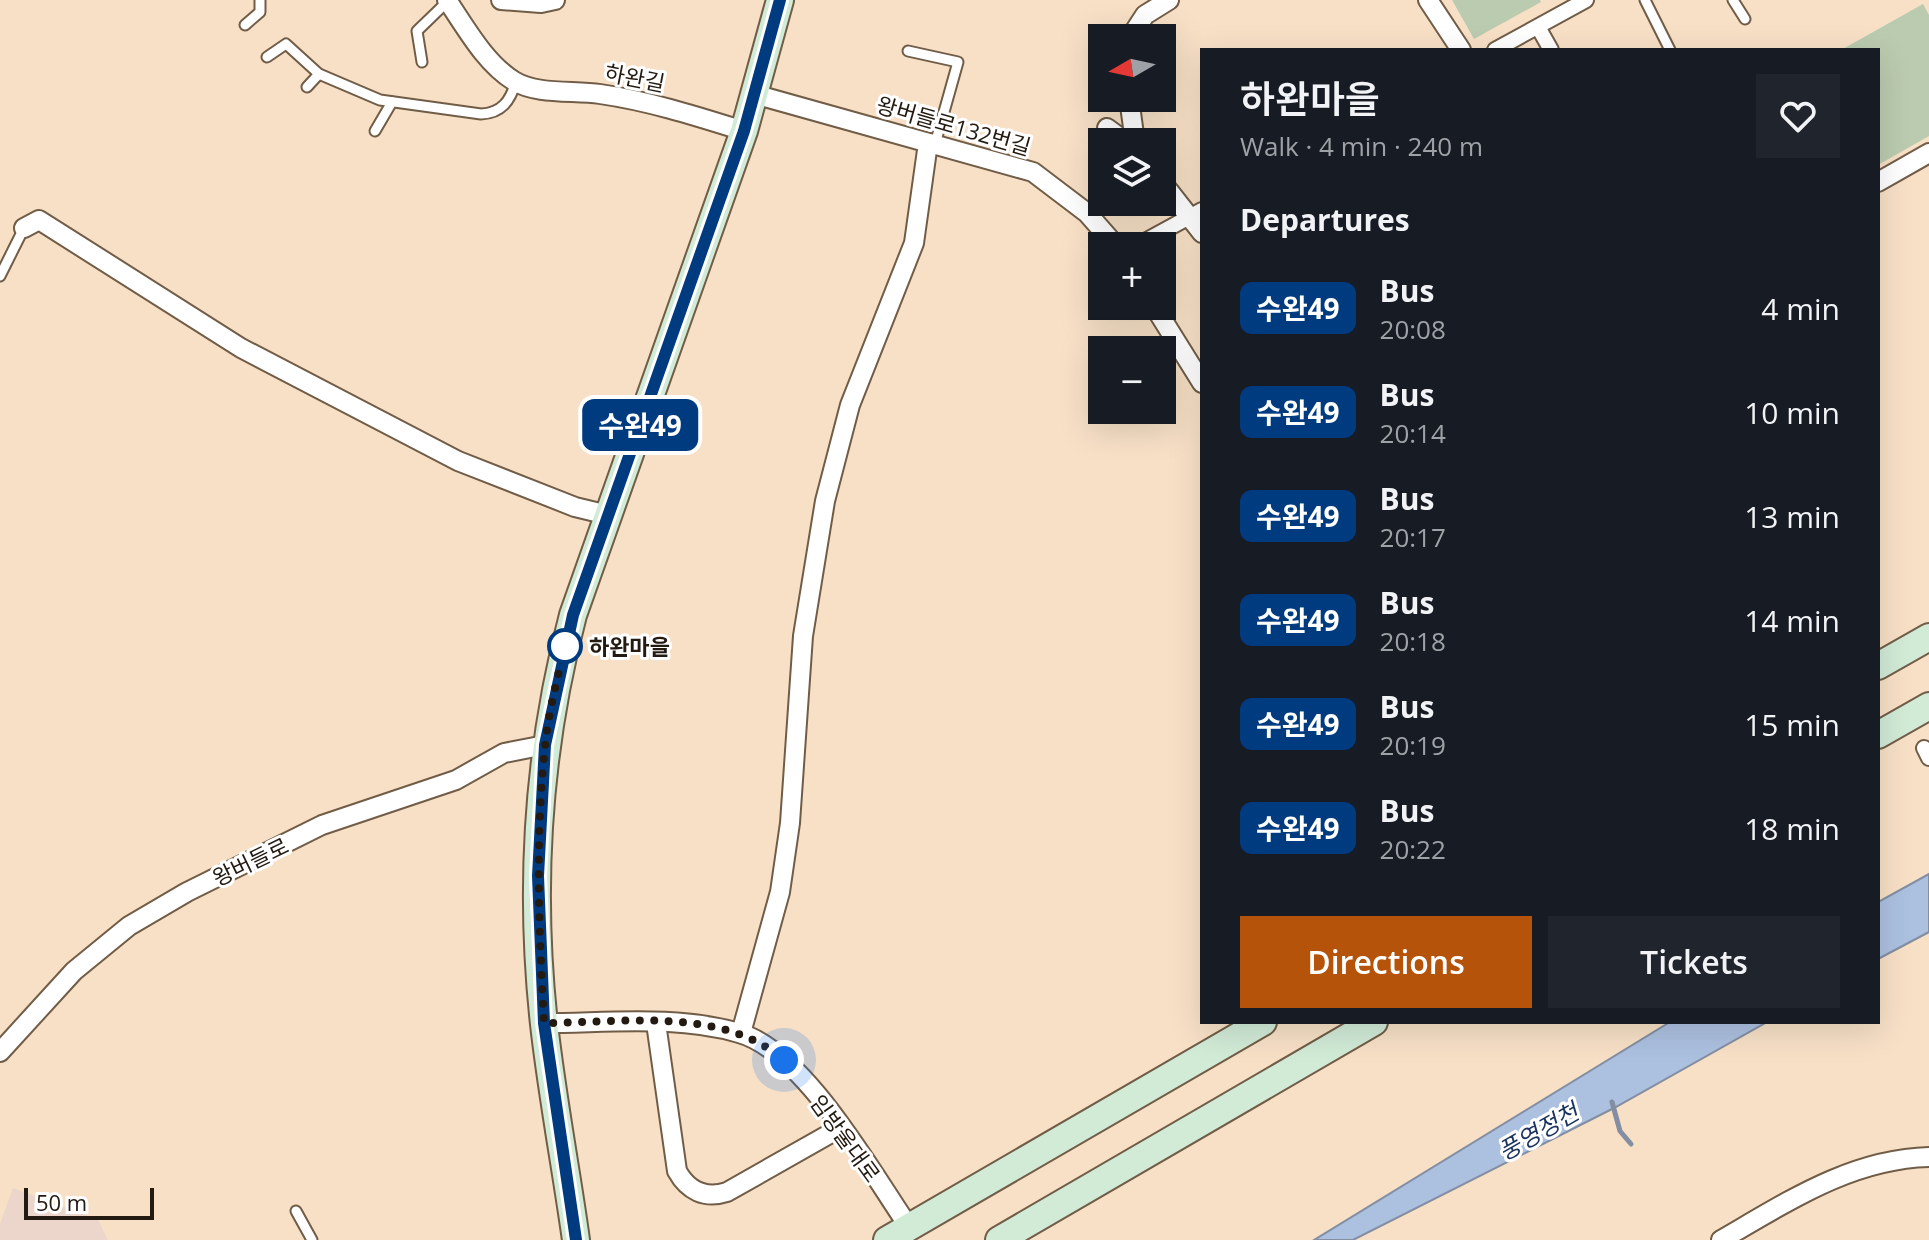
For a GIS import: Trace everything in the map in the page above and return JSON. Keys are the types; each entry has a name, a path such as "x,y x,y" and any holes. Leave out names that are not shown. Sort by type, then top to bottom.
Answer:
{"main road":[{"path":"576,1240 544,1023 538,876 545,745 573,615 744,131 780,0"},
{"path":"1880,665 1929,637"},
{"path":"1880,734 1929,706"},
{"name":"임방울대로","path":"898,1234 1260,1024"},
{"path":"999,1240 1371,1024"}],"street":[{"path":"501,0 518,3 555,0"},
{"path":"1139,24 1145,15 1169,0"},
{"path":"1428,0 1460,48"},
{"path":"1499,48 1586,0"},
{"path":"448,1 476,42 516,82"},
{"path":"1538,27 1550,48"},
{"name":"하완길","path":"516,82 529,87 600,94 661,106 744,131"},
{"name":"왕버들로132번길","path":"754,94 1033,172 1087,213 1104,232"},
{"path":"741,1033 780,892 790,823 803,636 825,501 850,405 914,243 928,143"},
{"path":"1880,181 1929,153"},
{"path":"1162,232 1195,214 1176,196"},
{"path":"24,228 39,220 241,348 458,461 575,507 608,515"},
{"path":"1163,320 1200,380"},
{"name":"왕버들로","path":"0,1052 74,971 129,926 187,892 322,825 456,780 504,753 545,745"},
{"name":"임방울대로","path":"544,1023 695,1023 741,1033 772,1049 797,1071 840,1128 898,1234"},
{"path":"656,1023 677,1171 685,1185 701,1193 716,1195 727,1192 840,1128"},
{"path":"1721,1240 1823,1181 1913,1157 1929,1157"}],"lane":[{"path":"245,25 260,12 260,0"},
{"path":"1645,0 1669,48"},
{"path":"1733,0 1745,19"},
{"path":"422,62 417,31 448,1"},
{"path":"267,57 286,44 319,74 380,100 495,113 510,100 516,82"},
{"path":"908,51 958,62 937,137 928,143"},
{"path":"307,87 319,74"},
{"path":"375,131 392,102"},
{"path":"0,276 24,228"},
{"path":"296,1211 312,1240"}],"shaded area":[{"path":"13,1188 98,1220 108,1240 0,1240 0,1224"}],"green space":[{"path":"1452,0 1540,0 1541,2 1474,39"},
{"path":"1923,4 1929,15 1929,136 1880,164 1880,48 1845,48"}],"water":[{"path":"1929,874 1929,932 1880,958 1880,901"},
{"name":"풍영정천","path":"1667,1024 1763,1024 1614,1108 1353,1240 1314,1240"}],"waterway":[{"path":"1612,1102 1620,1131 1631,1144"}],"bus line":[{"name":"수완49","path":"576,1240 544,1023 538,876 545,745 557,675 573,615 744,131 780,0"}],"place":[{"name":"하완마을","path":"565,646"}],"route":[{"path":"565,646 545,745 540,818 539,929 544,1023 695,1023 741,1033 772,1049 784,1060"}]}
